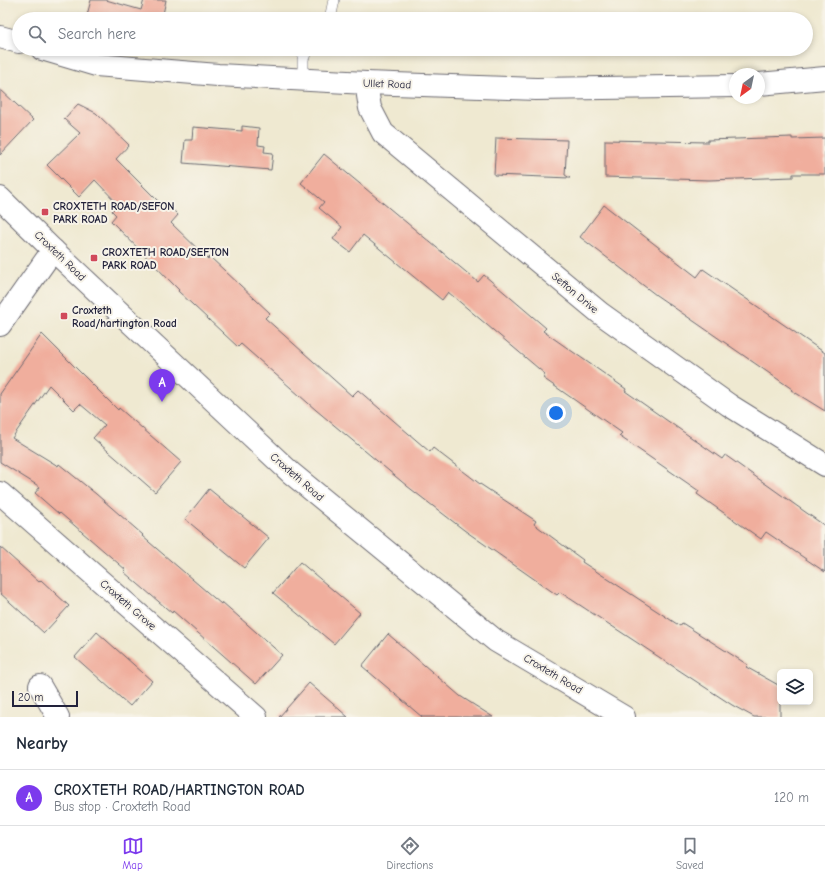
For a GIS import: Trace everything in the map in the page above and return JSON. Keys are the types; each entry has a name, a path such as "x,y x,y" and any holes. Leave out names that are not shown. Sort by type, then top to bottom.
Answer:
{"main road":[{"path":"0,37 12,40"},
{"name":"Ullet Road","path":"66,56 96,65 218,75 366,83 536,89 729,86"},
{"path":"765,83 825,78"},
{"name":"Sefton Drive","path":"366,83 370,108 383,133 600,313 729,405 825,465"},
{"name":"Croxteth Road","path":"0,198 53,250 291,473 309,488 496,641 624,717"},
{"path":"0,325 53,250"},
{"name":"Croxteth Grove","path":"0,493 256,717"},
{"path":"40,686 58,717"}],"lane":[{"path":"331,12 334,0"},
{"path":"303,80 304,56"}],"building":[{"path":"91,0 106,0 141,10 144,0 166,0 163,12 88,12"},
{"path":"0,89 33,120 0,155"},
{"path":"78,104 96,113 129,145 116,159 163,206 166,203 178,215 171,223 208,259 210,257 270,313 265,318 352,396 358,390 430,452 433,448 480,484 536,521 534,524 583,560 582,562 680,626 682,623 748,665 746,667 777,684 777,705 780,705 780,717 754,717 732,705 560,592 557,595 464,530 407,486 316,410 241,344 238,347 178,291 179,290 111,221 116,215 112,211 118,204 95,180 79,197 47,165 80,133 64,119"},
{"path":"242,126 259,128 258,145 265,146 264,152 273,153 271,170 183,163 185,140 192,140 193,127 242,131"},
{"path":"792,137 792,139 825,138 825,174 793,174 793,177 709,180 605,177 605,140 708,142 708,140"},
{"path":"496,138 567,140 565,175 570,178 494,175"},
{"path":"324,154 478,282 484,275 546,328 543,331 722,459 725,455 825,526 825,572 766,532 761,539 697,494 699,491 619,436 622,433 543,378 545,374 448,292 442,300 363,235 350,252 333,239 342,227 319,208 324,202 301,183"},
{"path":"604,205 697,277 703,269 825,353 825,411 791,390 792,389 656,295 580,237"},
{"path":"42,334 118,410 119,408 181,462 155,492 93,438 105,425 80,404 74,410 49,385 12,438 58,466 59,464 96,494 143,535 142,536 221,604 222,602 282,655 256,684 173,611 172,613 124,572 126,570 35,493 40,487 0,462 0,394"},
{"path":"209,489 269,538 244,568 185,519"},
{"path":"0,547 39,582 41,580 69,606 44,633 0,593"},
{"path":"300,562 360,613 334,644 273,593"},
{"path":"97,632 152,681 130,706 75,657"},
{"path":"388,634 460,696 493,717 422,717 362,666"},
{"path":"309,683 348,717 279,717"}],"place":[{"name":"CROXTETH ROAD/SEFON PARK ROAD","path":"45,212"},
{"name":"CROXTETH ROAD/SEFTON PARK ROAD","path":"94,258"},
{"name":"Croxteth Road/hartington Road","path":"64,316"},
{"name":"CROXTETH ROAD/HARTINGTON ROAD","path":"162,402"}]}
